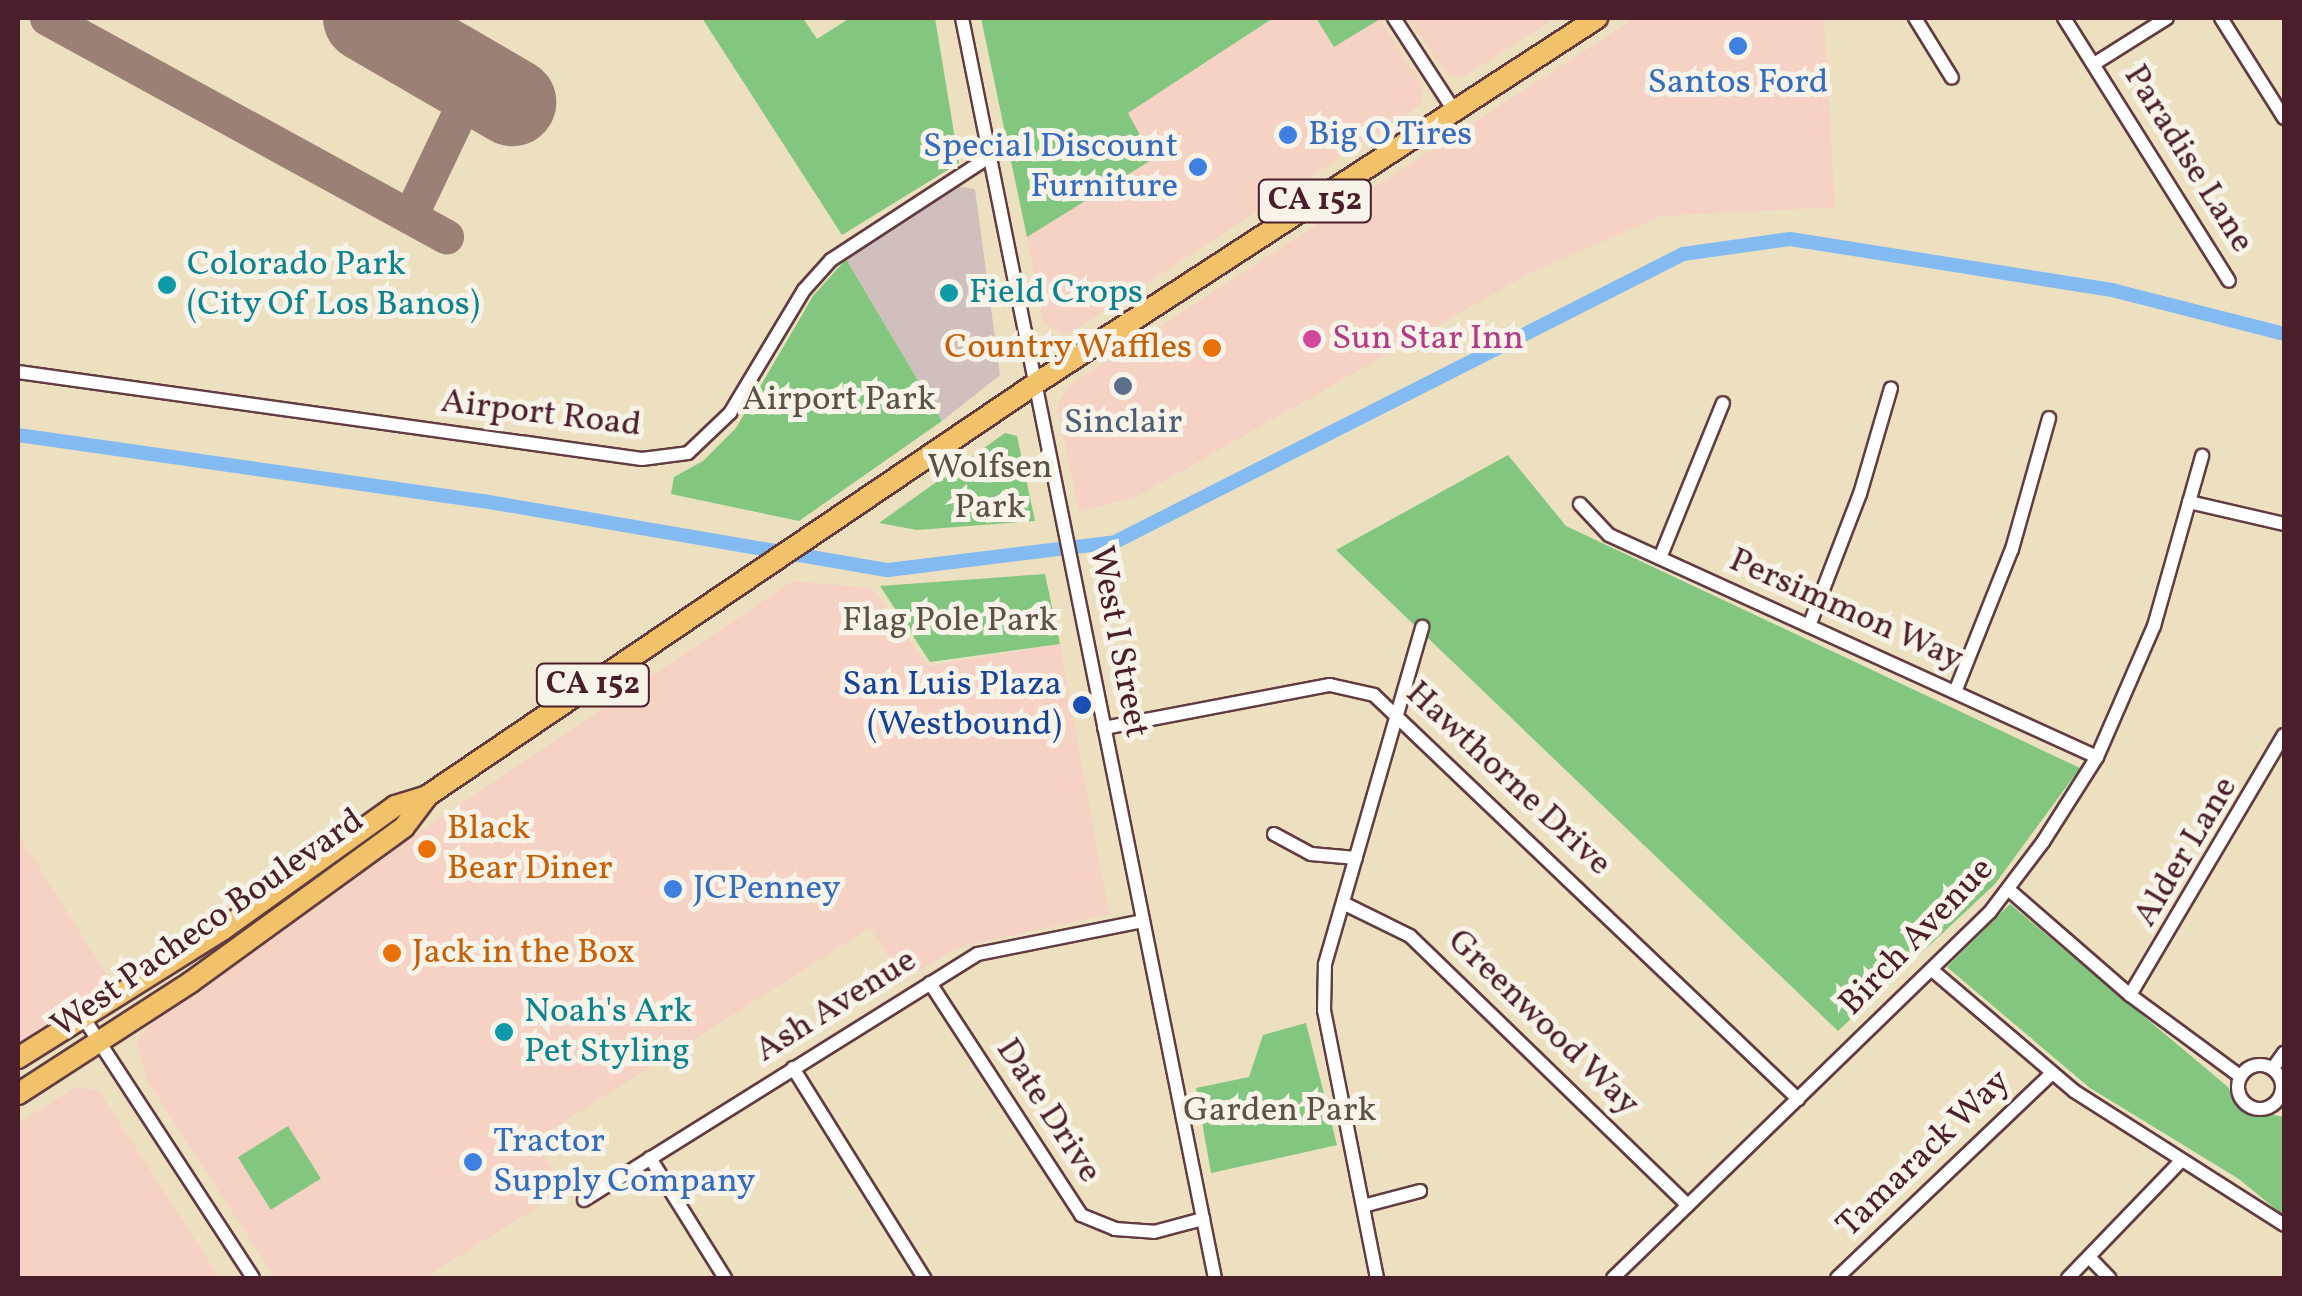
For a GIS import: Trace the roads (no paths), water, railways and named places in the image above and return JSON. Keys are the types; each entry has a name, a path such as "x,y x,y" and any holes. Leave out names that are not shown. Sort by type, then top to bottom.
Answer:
{"highway":[{"name":"West Pacheco Boulevard","path":"18,1058 222,930 395,806 427,796 1034,384 1597,18"},
{"name":"West Pacheco Boulevard","path":"18,1094 404,827 427,796"}],"street":[{"name":"West I Street","path":"962,18 1215,1278"},
{"path":"1394,18 1453,109"},
{"path":"1916,18 1952,78"},
{"name":"Paradise Lane","path":"2064,18 2229,282"},
{"path":"2094,64 2167,18"},
{"path":"2220,18 2284,118"},
{"name":"Airport Road","path":"18,372 642,459 688,454 730,414 804,290 830,260 989,157"},
{"path":"1809,626 1860,494 1891,388"},
{"path":"1660,558 1723,403"},
{"path":"1955,692 2012,549 2049,418"},
{"name":"Birch Avenue","path":"1613,1278 1932,970 2008,889 2096,756 2154,626 2202,456"},
{"path":"2189,502 2284,524"},
{"name":"Persimmon Way","path":"1580,504 1609,535 2096,756"},
{"path":"1376,1278 1324,1010 1325,964 1422,627"},
{"name":"Hawthorne Drive","path":"1104,728 1330,685 1374,695 1398,712 1798,1099"},
{"name":"Alder Lane","path":"2130,995 2158,958 2284,735"},
{"path":"1274,834 1311,854 1356,858"},
{"path":"2008,889 2130,995 2240,1076 2245,1104 2268,1108 2282,1098 2282,1087 2273,1068 2258,1064 2240,1076"},
{"name":"Greenwood Way","path":"1343,903 1410,936 1688,1205"},
{"name":"Ash Avenue","path":"584,1200 978,954 1143,921"},
{"path":"1932,970 2052,1074 2284,1225"},
{"name":"Date Drive","path":"930,982 1081,1215 1115,1229 1154,1232 1203,1219"},
{"path":"83,1018 252,1278"},
{"path":"2273,1068 2284,1053"},
{"path":"793,1068 924,1278"},
{"name":"Tamarack Way","path":"1838,1278 2052,1074"},
{"path":"650,1158 725,1278"},
{"path":"2068,1278 2181,1161"},
{"path":"1362,1206 1420,1192"},
{"path":"2090,1258 2109,1278"}],"waterway":[{"path":"18,435 483,501 888,570 1115,542 1683,254 1790,239 2112,290 2284,334"}],"place":[{"name":"Santos Ford","path":"1738,46"},
{"name":"Big O Tires","path":"1288,135"},
{"name":"Special Discount Furniture","path":"1198,167"},
{"name":"Colorado Park (City Of Los Banos)","path":"167,285"},
{"name":"Field Crops","path":"949,293"},
{"name":"Sun Star Inn","path":"1312,339"},
{"name":"Country Waffles","path":"1212,348"},
{"name":"Sinclair","path":"1123,386"},
{"name":"San Luis Plaza (Westbound)","path":"1082,705"},
{"name":"Black Bear Diner","path":"427,849"},
{"name":"JCPenney","path":"673,889"},
{"name":"Jack in the Box","path":"392,953"},
{"name":"Noah's Ark Pet Styling","path":"504,1032"},
{"name":"Tractor Supply Company","path":"473,1162"}],"park label":[{"name":"Airport Park","path":"839,400"},
{"name":"Wolfsen Park","path":"990,488"},
{"name":"Flag Pole Park","path":"950,621"},
{"name":"Garden Park","path":"1280,1111"}]}
